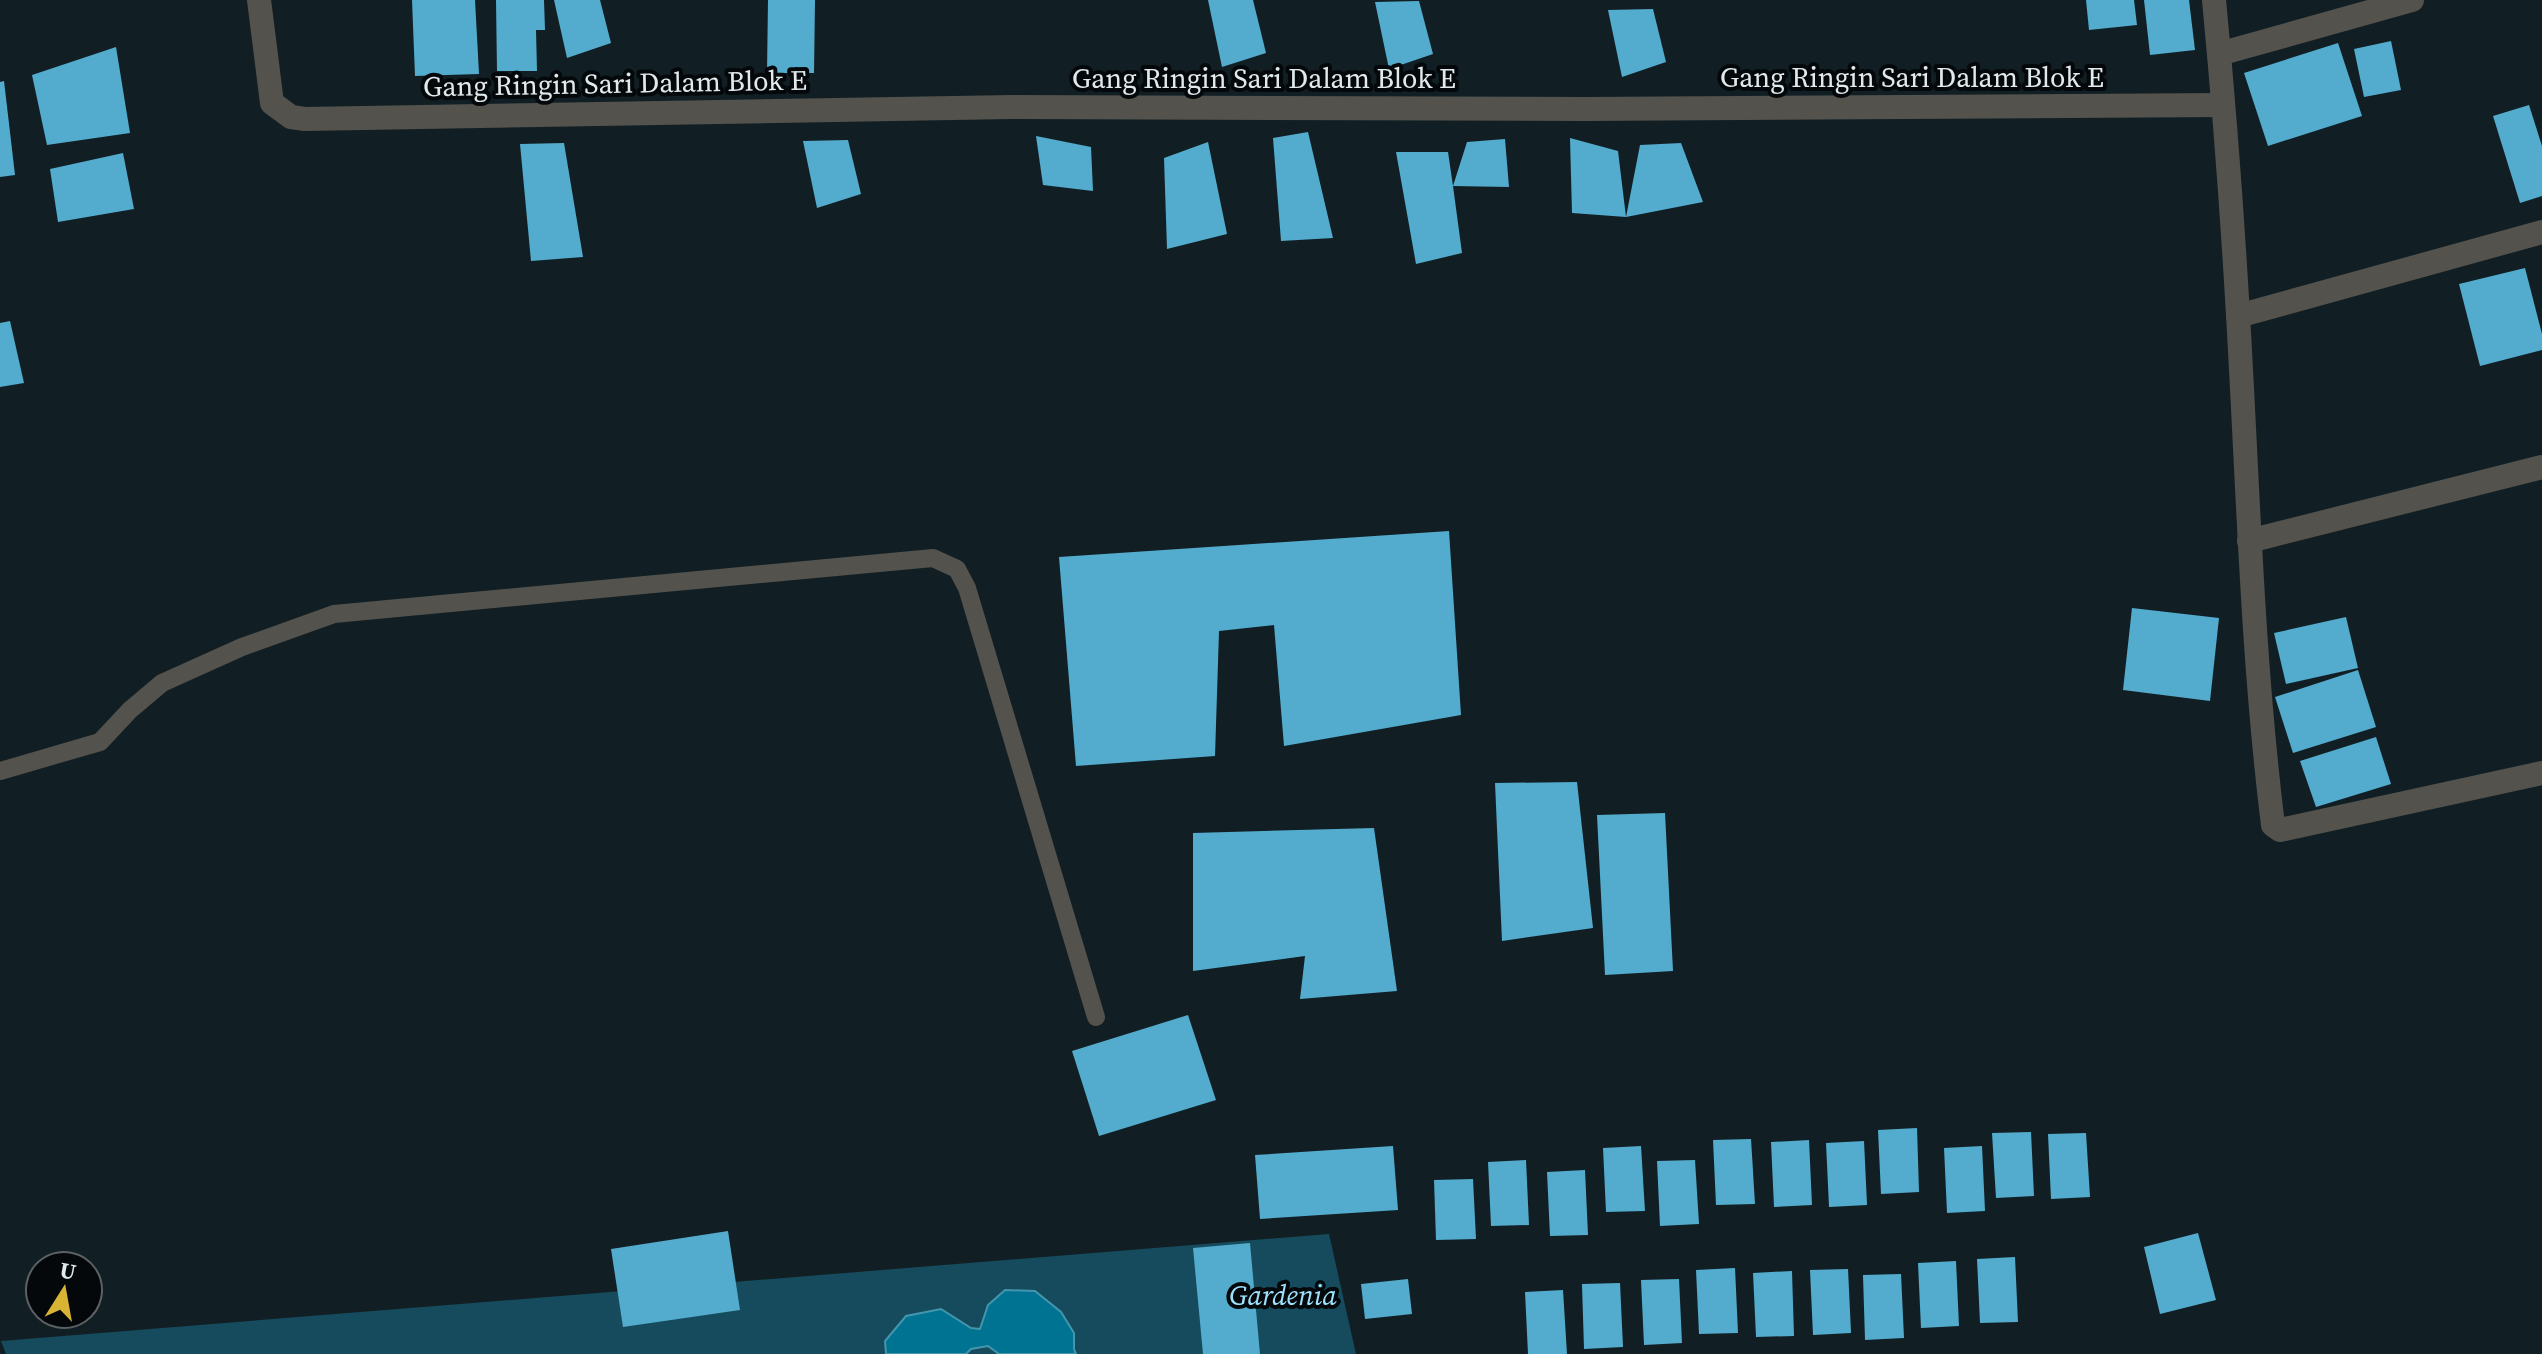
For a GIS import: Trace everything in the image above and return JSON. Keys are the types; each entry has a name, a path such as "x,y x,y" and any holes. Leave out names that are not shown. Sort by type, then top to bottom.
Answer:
{"street":[{"name":"Gang Ringin Sari Dalam Blok E","path":"259,0 272,103 291,117 305,119 1012,107 1585,109 2223,105"},
{"path":"2214,0 2238,316 2249,541 2264,752 2275,828 2280,830 2542,773"},
{"path":"2219,54 2412,0"},
{"path":"2238,316 2542,232"},
{"path":"2249,541 2542,467"}],"lane":[{"path":"0,771 100,742 130,710 162,683 242,647 334,614 933,558 957,569 967,588 1096,1017"}],"green space":[{"name":"Gardenia","path":"1329,1234 1356,1354 6,1354 1,1341"}],"shaded area":[{"path":"1005,1290 1035,1291 1061,1312 1074,1333 1076,1354 999,1354 988,1346 971,1349 966,1354 886,1354 885,1341 906,1316 941,1309 971,1328 980,1329 988,1305"}],"building":[{"path":"412,0 475,0 479,74 415,76"},
{"path":"496,0 544,0 545,30 536,30 537,71 497,71"},
{"path":"554,0 600,0 611,43 567,58"},
{"path":"768,0 815,0 814,73 767,73"},
{"path":"1208,0 1253,0 1266,53 1222,67"},
{"path":"2086,0 2134,0 2137,25 2089,30"},
{"path":"2144,0 2189,0 2195,50 2150,55"},
{"path":"1419,1 1433,54 1389,69 1375,2"},
{"path":"1653,9 1666,62 1622,77 1608,10"},
{"path":"2391,41 2401,90 2364,97 2354,49"},
{"path":"2338,43 2362,116 2268,146 2244,73"},
{"path":"116,47 130,133 47,145 32,75"},
{"path":"4,81 15,175 0,177 0,82"},
{"path":"2529,105 2542,146 2542,196 2520,203 2493,116"},
{"path":"1308,132 1333,238 1281,241 1273,138"},
{"path":"1036,136 1091,147 1093,191 1043,185"},
{"path":"1570,138 1618,151 1626,217 1572,213"},
{"path":"1505,139 1509,187 1453,186 1467,142"},
{"path":"848,140 861,194 817,208 803,141"},
{"path":"1208,142 1227,234 1167,249 1164,158"},
{"path":"564,143 583,257 531,261 520,144"},
{"path":"1681,143 1703,202 1626,217 1640,145"},
{"path":"1396,152 1448,152 1462,253 1416,264"},
{"path":"123,153 134,209 58,222 50,169"},
{"path":"2525,268 2542,334 2542,350 2480,366 2459,284"},
{"path":"10,321 24,383 0,387 0,323"},
{"path":"1449,531 1461,715 1284,746 1274,625 1219,631 1215,756 1076,766 1059,557"},
{"path":"2132,608 2219,618 2210,701 2123,690"},
{"path":"2346,617 2358,668 2286,684 2274,633"},
{"path":"2358,670 2376,727 2293,753 2275,697"},
{"path":"2376,737 2391,784 2316,807 2300,761"},
{"path":"1577,782 1593,928 1502,941 1495,783"},
{"path":"1665,813 1673,971 1605,975 1597,815"},
{"path":"1374,828 1397,991 1300,999 1305,956 1193,971 1193,833"},
{"path":"1188,1015 1216,1100 1099,1136 1072,1051"},
{"path":"1917,1128 1919,1192 1881,1194 1878,1130"},
{"path":"2031,1132 2034,1196 1996,1198 1992,1133"},
{"path":"2086,1133 2090,1197 2051,1199 2048,1134"},
{"path":"1751,1139 1755,1204 1716,1205 1713,1140"},
{"path":"1809,1140 1812,1205 1774,1207 1771,1142"},
{"path":"1864,1141 1867,1205 1829,1207 1826,1143"},
{"path":"1393,1146 1398,1210 1260,1219 1255,1155"},
{"path":"1641,1146 1645,1211 1606,1212 1603,1148"},
{"path":"1982,1146 1985,1211 1947,1213 1944,1148"},
{"path":"1526,1160 1529,1225 1491,1226 1488,1162"},
{"path":"1695,1160 1699,1224 1660,1226 1657,1161"},
{"path":"1585,1170 1588,1235 1550,1236 1547,1172"},
{"path":"1473,1179 1476,1239 1436,1240 1434,1180"},
{"path":"728,1231 740,1310 623,1327 611,1249"},
{"path":"2198,1233 2216,1300 2160,1314 2144,1247"},
{"path":"1250,1243 1260,1354 1203,1354 1193,1248"},
{"path":"2015,1257 2018,1322 1980,1323 1977,1259"},
{"path":"1956,1261 1959,1326 1921,1328 1918,1263"},
{"path":"1735,1268 1738,1333 1699,1334 1696,1270"},
{"path":"1848,1269 1851,1333 1813,1335 1810,1270"},
{"path":"1792,1271 1794,1336 1756,1337 1753,1273"},
{"path":"1901,1274 1904,1338 1865,1340 1863,1275"},
{"path":"1408,1279 1412,1314 1365,1319 1361,1284"},
{"path":"1679,1279 1682,1343 1644,1345 1641,1280"},
{"path":"1620,1283 1623,1347 1584,1349 1582,1284"},
{"path":"1563,1290 1567,1354 1528,1354 1525,1292"}]}
